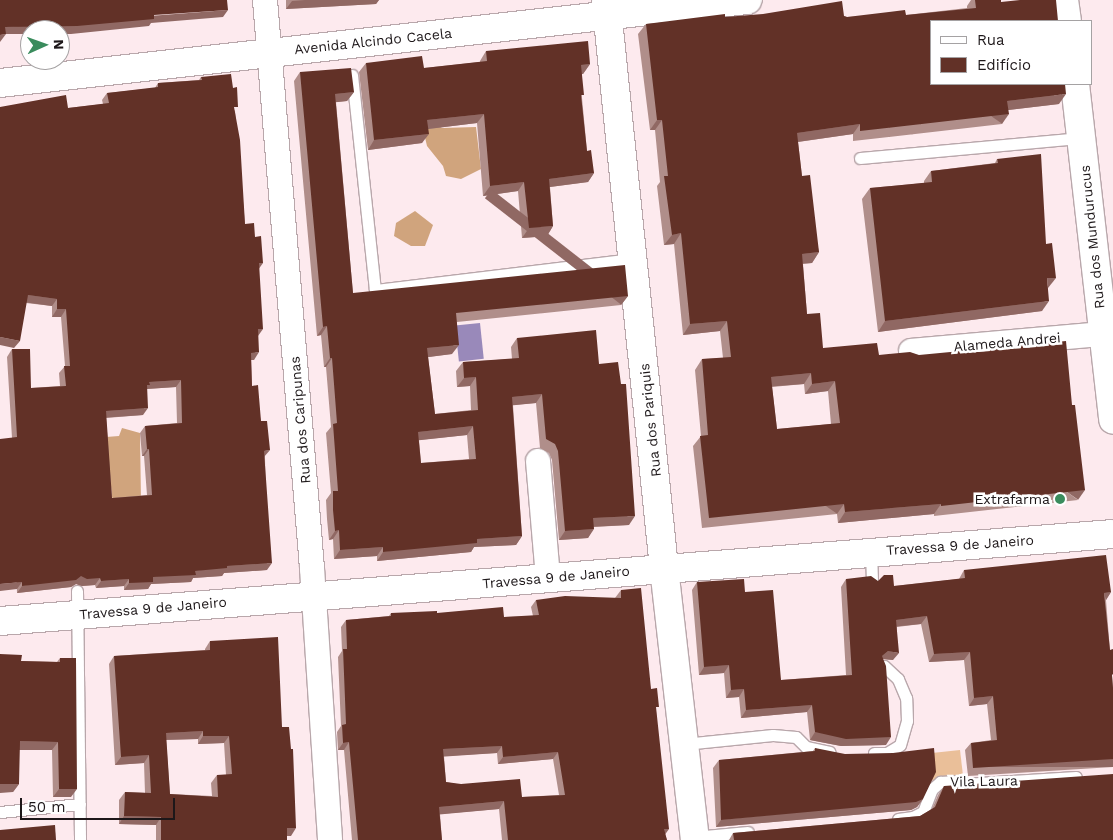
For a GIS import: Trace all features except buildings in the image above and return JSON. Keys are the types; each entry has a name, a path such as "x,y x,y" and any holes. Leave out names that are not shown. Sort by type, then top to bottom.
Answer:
{"main road":[{"name":"Avenida Alcindo Cacela","path":"0,83 269,52 607,8 747,0"},
{"path":"1064,0 1067,20"},
{"name":"Rua dos Pariquis","path":"607,8 664,568 695,838"},
{"name":"Rua dos Mundurucus","path":"1074,85 1113,420"},
{"name":"Travessa 9 de Janeiro","path":"0,621 78,603 313,595 1113,534"}],"street":[{"name":"Rua dos Caripunas","path":"265,0 313,595 330,840"},
{"name":"Alameda Andrei","path":"911,351 1102,334"},
{"path":"538,461 548,578"}],"lane":[{"path":"352,74 375,290 633,259"},
{"path":"860,158 1081,138"},
{"path":"871,552 872,581"},
{"path":"78,603 80,840"},
{"path":"858,754 887,753 900,745 907,721 906,698 898,679 884,666"},
{"path":"684,744 773,735 796,737 806,746 840,754"},
{"name":"Vila Laura","path":"888,820 913,817 923,812 932,789 940,782 956,781 964,784 1083,776"},
{"path":"0,812 80,804"},
{"path":"695,838 760,831"}],"shaded area":[{"path":"431,122 442,128 476,127 481,169 461,179 446,176 443,166 427,146 423,129"},
{"path":"415,211 433,225 425,246 411,246 394,236 396,223"},
{"path":"480,323 484,359 459,361 455,326"},
{"path":"122,428 140,433 141,502 116,506 112,497 106,437 119,436"},
{"path":"960,750 964,784 932,789 932,753"}],"place":[{"name":"Extrafarma","path":"1060,499"}]}
